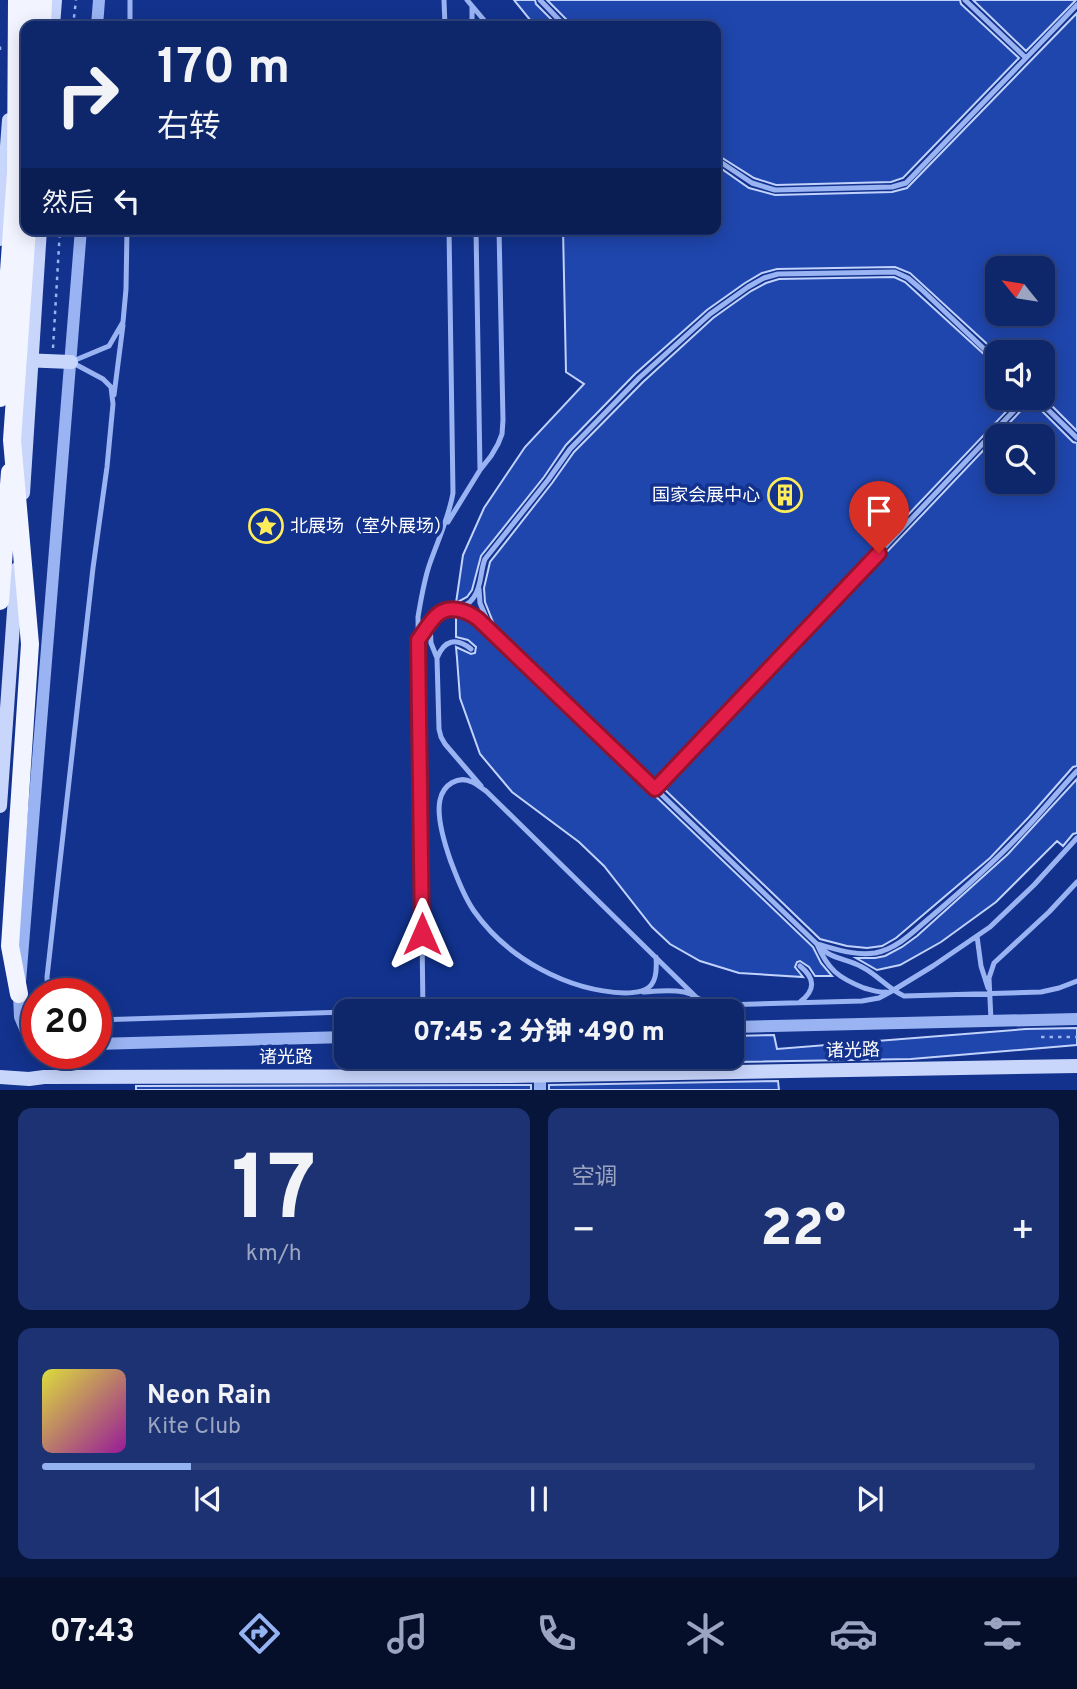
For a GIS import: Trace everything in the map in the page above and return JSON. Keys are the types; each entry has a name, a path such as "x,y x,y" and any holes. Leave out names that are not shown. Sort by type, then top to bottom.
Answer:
{"highway":[{"path":"16,173 17,0"},
{"path":"26,21 27,0"},
{"path":"41,21 43,0"},
{"path":"0,398 21,94"},
{"path":"0,601 27,235"},
{"path":"12,440 30,644 10,946 19,994"}],"main road":[{"path":"0,239 17,0"},
{"path":"53,21 55,0"},
{"path":"0,806 40,235"},
{"path":"0,359 71,362"},
{"name":"诸光路","path":"0,1077 29,1079 58,1076 540,1075 1077,1066"},
{"path":"362,1076 373,1069"}],"street":[{"path":"97,21 99,0"},
{"path":"21,1019 19,994 81,235"},
{"path":"744,1027 1077,1019"},
{"path":"112,1044 334,1037"},
{"path":"540,1075 540,1090"}],"lane":[{"path":"130,0 130,21"},
{"path":"444,0 445,21"},
{"path":"467,0 485,21"},
{"path":"540,0 560,21"},
{"path":"965,0 1026,58"},
{"path":"721,162 752,183 775,190 892,187 905,183 1077,5"},
{"path":"472,7 472,21"},
{"path":"47,978 123,322 127,235"},
{"path":"423,999 418,617 422,591 451,506 454,484 449,235"},
{"path":"476,235 480,470"},
{"path":"440,537 502,434 499,235"},
{"path":"498,638 490,627 481,603 479,586 485,559 570,449 674,346 710,314 748,287 778,274 895,272 921,289 985,350"},
{"path":"71,362 109,346 123,322"},
{"path":"71,362 103,379 111,387 113,404"},
{"path":"655,789 1015,410"},
{"path":"1048,410 1077,438"},
{"path":"418,640 436,615 469,603 479,586"},
{"path":"458,609 472,614 498,638 830,955 862,966 892,991 904,996 1041,992 1077,981"},
{"path":"430,625 431,643 437,658 440,737 485,791"},
{"path":"437,658 448,643 464,643 471,649"},
{"path":"817,944 845,952 877,953 904,939 972,881 1026,828 1077,771"},
{"path":"698,998 485,791 471,781 462,780 450,783 444,789 440,801 440,819 444,845 457,878 474,910 522,958 555,977 608,992 678,991 713,1004 722,1005 862,1001 878,998 933,966 990,927 1034,885 1077,838"},
{"path":"991,1020 989,978 994,963 1077,882"},
{"path":"977,936 981,966 990,994"},
{"path":"817,944 823,959 834,972 881,993 892,991"},
{"path":"641,992 656,980 656,957"},
{"path":"798,1003 807,997 812,978 800,966"},
{"path":"112,1019 334,1012"}],"path":[{"path":"74,21 76,0"},
{"path":"52,362 60,235"},
{"path":"1041,1037 1077,1037"}],"building":[{"path":"514,0 535,0 553,21 531,21"},
{"path":"547,0 960,0 961,4 1019,58 903,178 891,182 776,185 754,178 721,157 721,21 568,21"},
{"path":"973,0 1076,0 1026,51"},
{"path":"1077,13 1077,431 1055,409 1055,340 985,342 910,273 895,267 777,269 762,273 707,310 635,374 566,445 481,556 472,590 467,597 456,603 463,555 484,508 525,447 584,384 566,372 563,235 721,235 721,168 749,188 775,195 892,192 907,188"},
{"path":"894,277 905,282 985,355 985,410 1008,410 994,424 985,424 985,434 655,781 495,627 485,602 484,588 490,562 574,452 643,382 713,318 751,291 779,279"},
{"path":"1022,410 1041,410 1055,424 1008,424"},
{"path":"1055,424 1077,443 1077,766 1073,767 990,858 896,938 882,946 867,948 820,939 663,788 985,448 985,494 1055,494"},
{"path":"456,614 469,619 481,629 813,947 832,976 815,976 809,967 800,961 795,967 803,977 739,973 700,961 670,944 652,927 604,866 579,842 512,792 480,754 460,698 456,647 471,654 475,653 476,647 468,640 456,637"},
{"path":"1077,779 1077,833 1063,846 1057,841 996,902 941,942 900,965 877,970 856,958 885,956 917,936 1008,854"},
{"path":"1077,1028 1077,1045 911,1059 744,1062 744,1036 774,1035 777,1049 1026,1029"},
{"path":"778,1081 779,1090 549,1090 549,1085"},
{"path":"531,1085 531,1090 136,1090 136,1086"}],"place":[{"name":"国家会展中心","path":"785,495"},
{"name":"北展场（室外展场）","path":"266,526"}],"route":[{"path":"422,934 418,640 436,615 458,609 472,614 655,789 879,553"}]}
